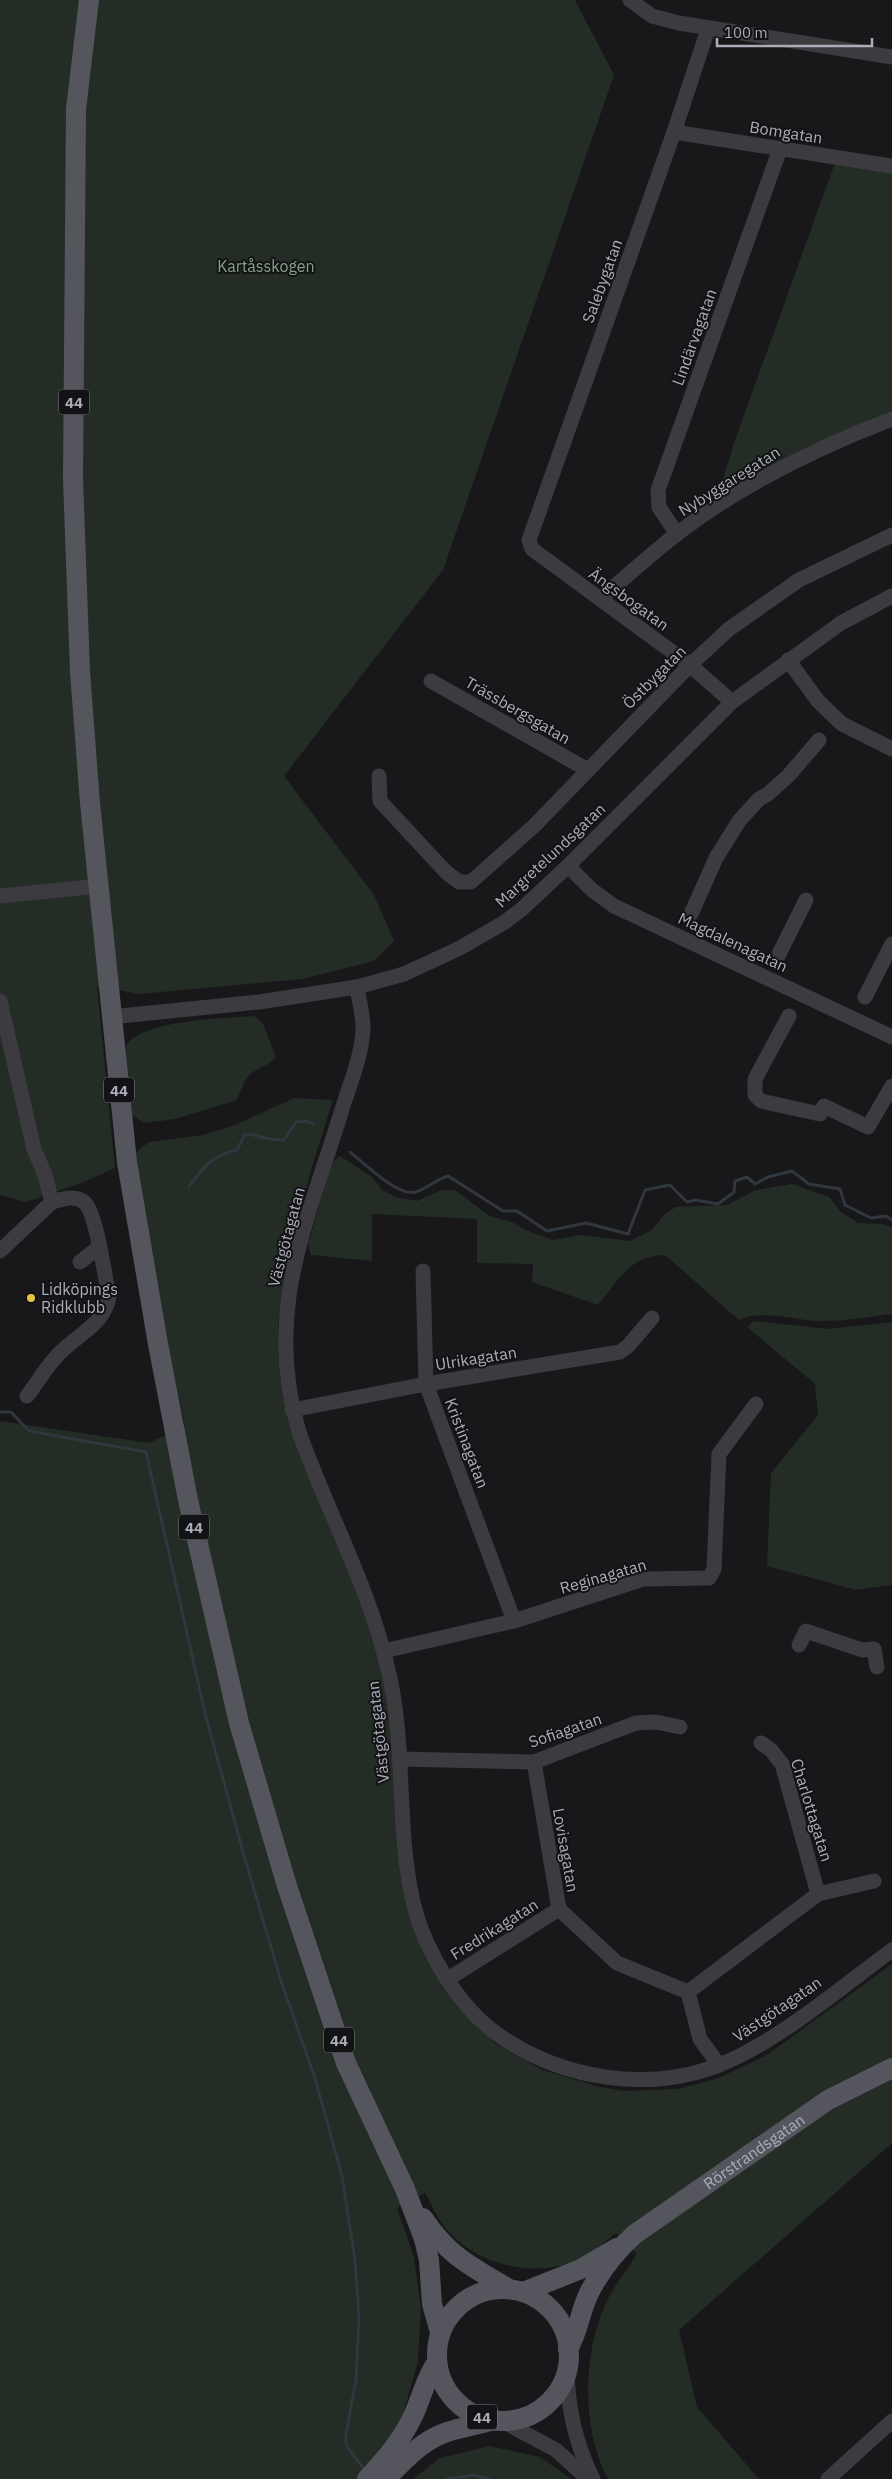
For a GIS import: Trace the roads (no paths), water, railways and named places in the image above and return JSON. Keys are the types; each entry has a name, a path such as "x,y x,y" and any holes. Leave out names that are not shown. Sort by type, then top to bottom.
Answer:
{"main road":[{"name":"44","path":"89,0 76,109 73,479 80,672 90,804 110,1017 127,1162 158,1344 188,1500 239,1723 287,1886 346,2063 405,2189 427,2249 432,2304 440,2332"},
{"name":"Rörstrandsgatan","path":"516,2290 581,2269 623,2245 686,2196 828,2100 892,2068"},
{"name":"44","path":"385,2479 412,2452 435,2437 447,2432 498,2420 526,2416 548,2403 562,2382 568,2358 563,2328 543,2302 516,2290 454,2256 434,2235 405,2189"},
{"name":"Rörstrandsgatan","path":"568,2358 589,2292 623,2245"},
{"name":"44","path":"498,2420 476,2415 455,2401 441,2379 437,2362 440,2332 448,2316 468,2299 491,2289 516,2290"},
{"name":"44","path":"367,2479 394,2451 413,2415 427,2375 437,2362"}],"street":[{"path":"630,0 652,16 708,29 892,57"},
{"name":"Salebygatan","path":"529,544 674,132 708,29"},
{"name":"Bomgatan","path":"674,132 892,166"},
{"name":"Lindärvagatan","path":"677,534 659,507 658,490 780,149"},
{"name":"Nybyggaregatan","path":"600,600 677,534 731,497 781,468 892,419"},
{"name":"Östbygatan","path":"379,776 380,801 446,872 459,882 471,882 534,826 690,665 729,629 799,580 892,535"},
{"name":"Ängsbogatan","path":"529,544 600,600 690,665 732,702"},
{"name":"Margretelundsgatan","path":"110,1017 259,1002 357,987 404,974 475,940 505,922 523,908 568,866 732,702 841,623 892,596"},
{"path":"788,660 818,702 842,724 892,749"},
{"name":"Trässbergsgatan","path":"431,681 588,770"},
{"path":"691,914 716,858 735,826 759,799 768,794 789,775 819,740"},
{"name":"Magdalenagatan","path":"568,866 592,890 614,906 892,1037"},
{"path":"0,896 99,886"},
{"path":"778,956 806,900"},
{"path":"865,997 892,944"},
{"name":"Västgötagatan","path":"357,987 363,1029 356,1065 303,1233 289,1288 284,1338 287,1381 292,1410 306,1452 366,1597 384,1651 391,1682 405,1847 414,1906 427,1945 448,1979 477,2017 498,2035 523,2051 565,2068 599,2076 642,2079 693,2074 719,2065 762,2044 892,1950"},
{"path":"0,1001 34,1148 45,1175 52,1202"},
{"path":"789,1016 756,1079 755,1095 761,1101 820,1114 824,1106 868,1127 892,1086"},
{"path":"0,1251 52,1202 76,1198 85,1203 92,1215 109,1297 107,1309 100,1319 56,1356 27,1396"},
{"path":"80,1262 98,1248"},
{"name":"Kristinagatan","path":"424,1270 426,1384 514,1621"},
{"name":"Ulrikagatan","path":"292,1410 426,1384 620,1352 628,1346 652,1318"},
{"name":"Reginagatan","path":"384,1651 514,1621 643,1579 709,1578 714,1569 719,1454 756,1404"},
{"path":"799,1645 806,1631 862,1650 874,1649 877,1667"},
{"name":"Sofiagatan","path":"399,1759 534,1762 636,1723 656,1722 680,1727"},
{"name":"Charlottagatan","path":"761,1744 771,1750 782,1764 818,1894"},
{"name":"Lovisagatan","path":"534,1762 559,1909 617,1963 688,1992"},
{"path":"719,2065 700,2039 688,1992 818,1894 874,1881"},
{"name":"Fredrikagatan","path":"448,1979 559,1909"},
{"path":"568,2358 567,2383 572,2426 578,2447 593,2479"},
{"path":"498,2420 556,2450 588,2479"},
{"path":"828,2479 892,2421"}],"waterway":[{"path":"189,1186 209,1163 221,1155 237,1150 245,1134 274,1140 284,1140 296,1122 305,1121 314,1124"},
{"path":"350,1152 382,1178 400,1189 416,1192 448,1176 503,1211 517,1211 547,1231 586,1223 628,1234 645,1190 670,1185 687,1202 695,1200 718,1204 734,1192 735,1181 747,1177 755,1184 768,1177 792,1171 809,1184 840,1189 845,1205 871,1218 886,1216 892,1220"},
{"path":"0,1412 11,1412 29,1431 146,1452 206,1717 281,1981 315,2078 342,2176 355,2260 359,2316 356,2379 346,2445 366,2472"},
{"path":"447,2479 474,2475 489,2479"}],"place":[{"name":"Lidköpings Ridklubb","path":"31,1298"}],"park label":[{"name":"Kartåsskogen","path":"266,266"}]}
